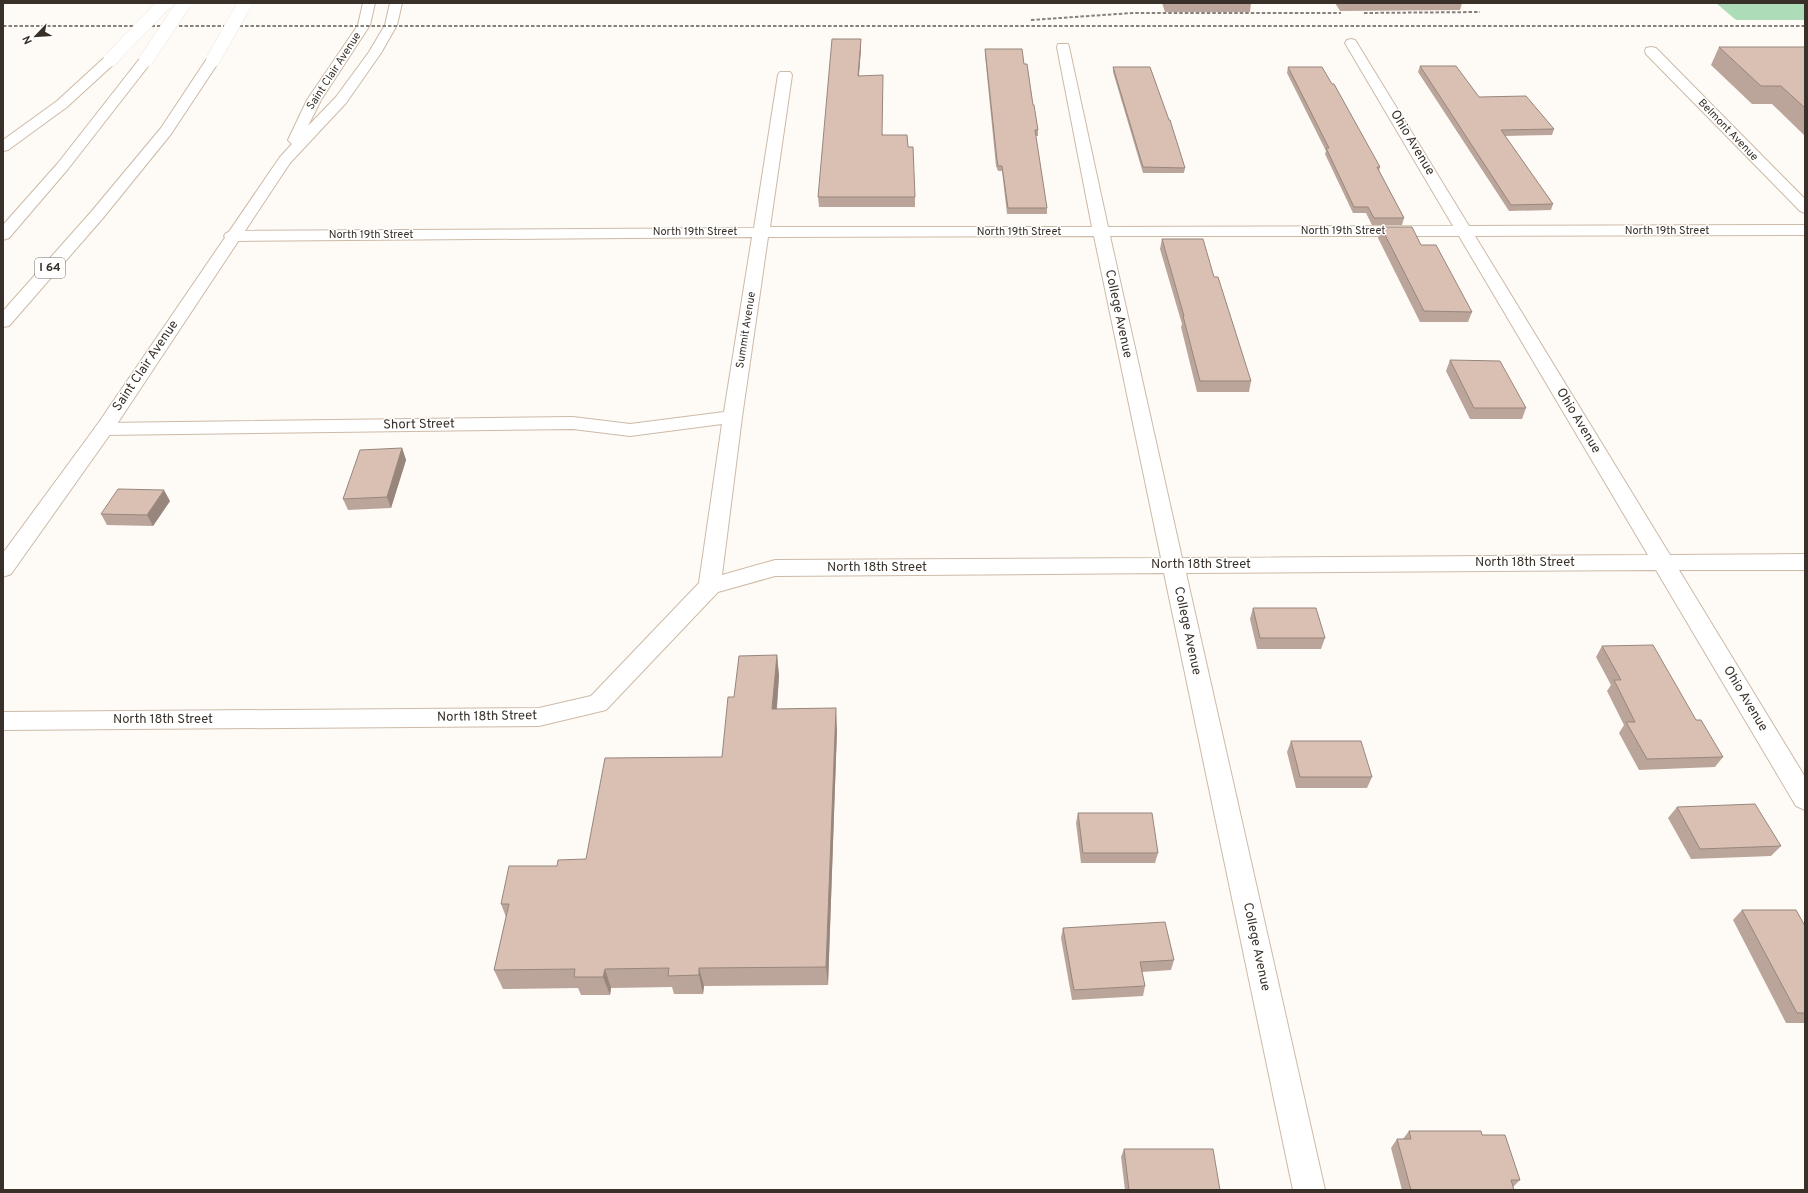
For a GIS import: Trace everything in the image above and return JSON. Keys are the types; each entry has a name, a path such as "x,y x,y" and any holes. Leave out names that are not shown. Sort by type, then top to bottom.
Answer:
{"main road":[{"path":"3,147 62,104 110,60 165,3"},
{"path":"3,235 63,166 146,60 184,3"},
{"name":"I 64","path":"3,322 97,215 166,130 214,60 245,3"},
{"name":"Saint Clair Avenue","path":"285,160 314,100 364,25 369,3"},
{"name":"Saint Clair Avenue","path":"3,569 104,429 232,236 285,160 341,100 375,53 391,25 396,3"},
{"name":"Ohio Avenue","path":"1351,43 1805,799"},
{"name":"College Avenue","path":"1063,47 1101,232 1309,1190"},
{"name":"Belmont Avenue","path":"1650,51 1805,208"},
{"name":"Summit Avenue","path":"710,586 733,417 785,75"},
{"name":"North 19th Street","path":"232,236 762,232 1805,230"},
{"name":"Short Street","path":"104,429 573,422 630,430 733,417"},
{"name":"North 18th Street","path":"3,721 540,718 598,703 710,586 775,568 1805,562"}],"green space":[{"path":"1716,3 1805,3 1805,20 1736,20"}],"building":[{"path":"832,39 861,39 858,76 883,75 882,135 907,135 908,147 913,147 915,197 818,197"},
{"path":"1719,47 1805,47 1805,108 1781,86 1761,86"},
{"path":"985,49 1022,49 1024,64 1027,64 1038,130 1035,130 1047,208 1008,208 1002,166 998,166 997,160"},
{"path":"1420,66 1456,66 1479,97 1526,96 1554,129 1501,130 1553,204 1511,205"},
{"path":"1113,67 1150,67 1170,120 1185,168 1143,167"},
{"path":"1288,67 1322,67 1332,84 1334,84 1380,167 1377,167 1404,218 1374,218 1368,207 1354,207 1326,148 1329,148"},
{"path":"1381,227 1412,227 1421,245 1436,245 1472,312 1424,311"},
{"path":"1162,239 1203,239 1214,277 1218,277 1251,381 1200,381 1184,316"},
{"path":"1450,360 1500,361 1526,408 1474,408"},
{"path":"402,448 387,497 343,499 360,450"},
{"path":"118,489 164,490 147,515 101,514"},
{"path":"1253,608 1316,608 1325,638 1260,638"},
{"path":"1653,645 1696,720 1701,720 1723,757 1647,759 1626,722 1635,722 1614,680 1621,680 1602,646"},
{"path":"777,655 772,709 836,708 826,967 699,968 699,975 668,976 669,968 605,969 603,977 574,977 575,969 494,970 509,904 501,904 509,866 557,866 558,860 586,859 605,758 722,757 728,697 734,697 739,656"},
{"path":"1291,741 1361,741 1372,777 1300,777"},
{"path":"1755,804 1781,846 1700,849 1677,807"},
{"path":"1078,813 1152,813 1158,853 1083,853"},
{"path":"1742,910 1796,910 1805,926 1805,1013 1797,1013"},
{"path":"1165,922 1174,960 1140,962 1145,986 1074,990 1063,928"},
{"path":"1409,1131 1481,1131 1482,1135 1505,1135 1520,1180 1511,1180 1514,1190 1411,1190 1397,1139 1411,1139"},
{"path":"1124,1149 1213,1149 1220,1190 1129,1190"}],"railway":[{"path":"1364,13 1480,12"},
{"path":"1031,20 1133,13 1341,13"},
{"path":"3,26 1805,26"}]}
